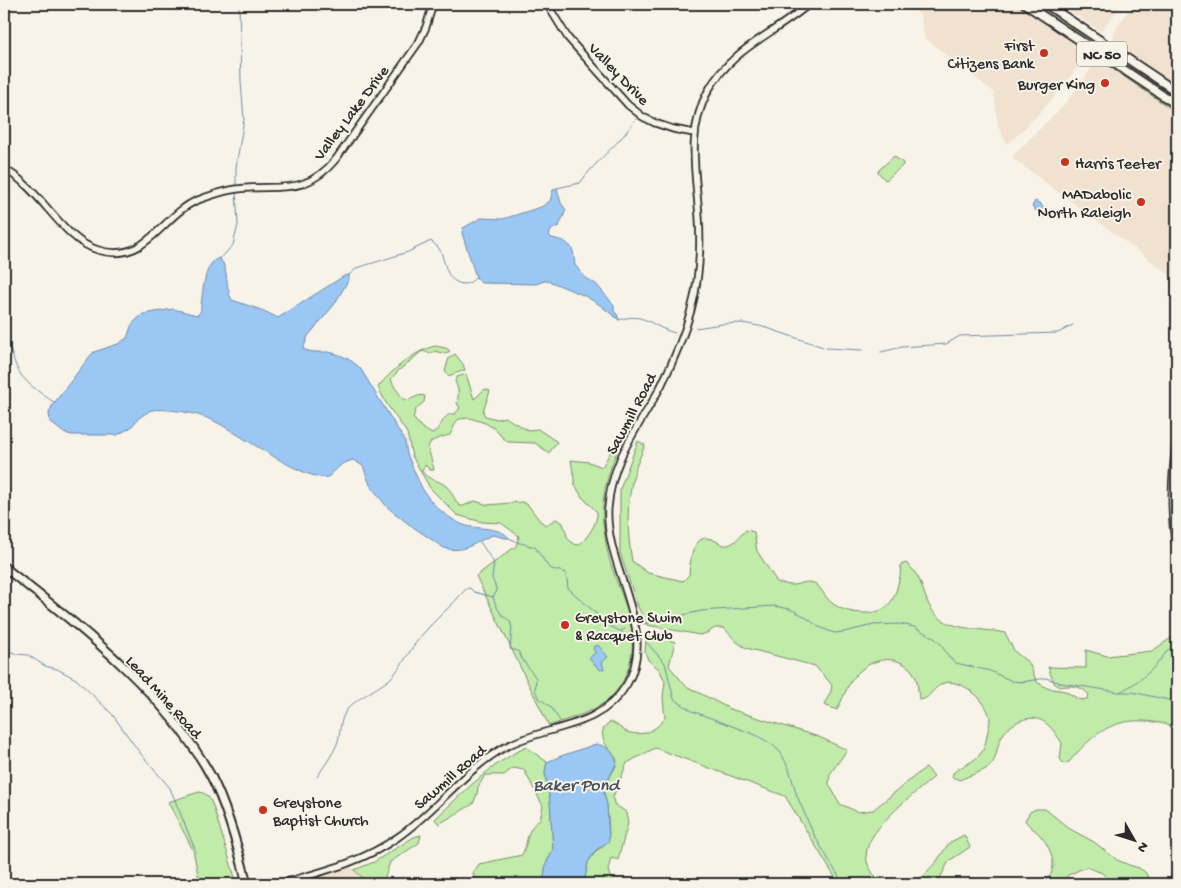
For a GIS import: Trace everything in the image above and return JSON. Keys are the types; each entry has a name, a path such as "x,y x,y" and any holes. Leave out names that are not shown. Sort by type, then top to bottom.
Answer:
{"main road":[{"name":"NC 50","path":"1026,4 1177,105"},
{"name":"NC 50","path":"1046,4 1177,92"},
{"name":"Lead Mine Road","path":"4,567 45,598 145,689 180,729 212,778 223,805 247,884"}],"street":[{"name":"Valley Lake Drive","path":"4,170 26,185 73,236 86,246 105,252 116,253 134,249 151,240 195,201 230,190 289,188 306,182 326,169 336,158 411,54 426,27 433,4"},
{"name":"Valley Drive","path":"546,4 568,38 628,105 655,123 694,133"},
{"name":"Sawmill Road","path":"279,884 344,865 382,848 413,826 486,760 513,744 591,718 608,706 626,685 635,662 637,634 611,544 608,511 611,487 621,455 660,388 671,365 691,309 699,247 694,133 700,110 709,90 730,62 741,51 809,4"},
{"path":"1177,435 1172,477 1173,529 1177,552"}],"shaded area":[{"path":"907,4 1015,4 1084,50 1085,55 1068,80 1051,100 1007,144 998,126 994,92 925,38 920,15"},
{"path":"1058,4 1122,4 1101,31"},
{"path":"1141,4 1177,4 1177,86 1118,44 1113,37 1128,11"},
{"path":"1097,61 1177,114 1177,280 1014,159 1013,156 1065,104"},
{"path":"351,867 370,884 291,884 342,870"}],"green space":[{"path":"1101,61 1177,111 1177,113"},
{"path":"894,156 903,165 886,180 878,172"},
{"name":"Greystone Swim & Racquet Club","path":"435,346 446,348 450,351 445,354 435,351 430,354 424,351 421,352 391,379 403,399 425,396 424,402 416,409 413,418 422,428 432,434 448,415 455,414 460,408 457,403 458,392 455,381 457,377 466,374 474,399 485,389 490,391 483,411 485,416 497,419 505,417 529,430 538,429 557,442 549,453 535,443 508,442 494,428 485,423 470,418 459,419 450,435 430,443 428,446 434,470 430,470 425,465 422,471 427,477 446,486 460,506 475,501 488,505 522,502 528,505 540,521 546,525 556,519 563,523 569,540 578,545 591,530 596,521 597,512 582,497 575,485 571,460 589,462 602,467 610,453 611,445 618,449 606,485 603,503 603,523 610,562 631,625 633,636 631,658 624,679 618,689 605,703 590,711 549,726 476,576 516,546 519,536 501,523 482,522 457,515 430,488 412,456 407,433 386,403 378,387 404,362 419,352"},
{"path":"455,354 465,370 448,376 445,371 449,358"},
{"path":"638,441 645,445 631,486 628,518 629,539 632,561 648,573 683,581 689,575 694,548 701,539 707,538 728,545 736,541 746,530 754,532 757,551 777,582 792,585 808,582 814,583 829,601 839,608 864,613 879,611 889,605 897,588 901,565 906,563 918,577 934,613 942,620 962,627 1005,633 1015,652 1029,663 1037,682 1047,688 1065,691 1080,700 1087,699 1089,695 1083,689 1075,686 1059,687 1054,683 1048,667 1086,668 1086,650 1107,656 1152,651 1177,634 1177,657 1174,660 1177,669 1177,727 1144,721 1130,721 1117,724 1093,738 1069,762 1064,764 1060,759 1062,743 1053,731 1041,720 1028,718 1015,723 1005,732 994,761 989,767 960,780 952,777 953,773 981,753 990,720 983,703 974,693 963,686 950,682 944,683 927,697 919,699 917,682 913,672 899,662 884,660 868,665 855,676 837,710 824,705 832,685 815,666 746,648 737,642 724,628 715,628 700,635 647,625 638,607 620,553 620,489"},
{"path":"650,637 659,637 675,642 669,666 686,686 730,709 819,737 847,750 830,774 829,784 840,804 858,812 873,810 926,767 934,777 890,815 871,838 867,850 867,861 881,884 839,884 785,796 655,748 627,763 613,797 614,804 626,812 628,823 618,860 611,858 608,870 611,884 584,884 588,862 597,850 603,847 609,834 607,805 604,793 607,782 616,766 616,758 606,745 602,735 603,730 610,722 627,732 638,734 648,732 665,718 663,698 665,681 659,669 648,660 645,652 646,640"},
{"path":"526,747 547,762 545,773 550,801 553,849 546,864 543,884 476,883 473,873 479,864 522,855 529,832 540,819 543,806 524,770 513,768 504,775 485,775 478,787 473,804 439,824 435,819 489,770"},
{"path":"199,792 207,795 213,806 237,884 200,884 193,850 168,802"},
{"path":"1036,809 1045,809 1070,829 1094,842 1117,860 1139,868 1149,878 1149,884 1113,884 1102,873 1086,867 1068,875 1062,884 1045,884 1053,869 1051,852 1039,834 1025,820 1030,812"},
{"path":"421,835 419,843 390,862 383,884 370,884 354,870 374,862 414,837"},
{"path":"964,835 970,847 949,861 937,884 910,884 923,876 937,861 949,843"}],"water":[{"path":"557,188 561,203 566,210 559,226 552,229 549,235 552,238 564,241 571,247 575,265 585,278 596,284 614,305 614,311 619,320 585,296 549,281 536,284 481,283 476,277 462,233 463,228 481,218 503,219 541,207 550,201 553,190"},
{"path":"1035,201 1049,211 1044,218 1032,207"},
{"path":"219,258 225,267 228,289 232,300 278,318 344,276 349,275 349,279 334,305 308,336 303,349 312,352 327,352 341,355 360,368 405,441 407,454 418,481 436,507 461,524 494,530 505,534 509,538 493,535 464,548 444,548 387,507 370,485 363,466 353,460 342,464 328,477 318,477 288,465 223,426 199,415 174,410 151,410 140,417 130,428 117,435 72,435 64,433 50,422 49,413 52,406 90,356 94,352 118,344 127,338 132,324 143,314 173,309 197,315 201,310 207,271 210,265"},
{"path":"598,645 608,657 602,662 604,669 600,670 589,658 595,653 593,647"},
{"name":"Baker Pond","path":"596,744 609,750 617,762 604,793 607,805 609,841 596,850 588,862 584,884 543,884 546,864 553,849 550,801 545,773 547,762"}],"waterway":[{"path":"236,187 236,167 244,119 239,4"},
{"path":"557,188 580,183 636,119"},
{"path":"220,259 233,245 238,225 236,191"},
{"path":"349,275 357,268 408,252 431,241 440,250 447,271 453,279 465,284 471,282 476,277"},
{"path":"619,320 635,317 675,333"},
{"path":"696,328 742,323 764,327 826,348 863,350"},
{"path":"881,352 902,347 946,344 960,336 1058,333 1073,325"},
{"path":"4,329 20,374 33,387 55,403"},
{"path":"509,538 535,547 549,568 566,573 568,588 610,626 620,631 625,629"},
{"path":"480,542 494,563 492,578 497,591 493,597 499,610 510,621 512,628 510,649 518,651 536,678 535,690 539,698 551,707 560,721"},
{"path":"317,777 335,748 342,719 349,707 392,677 421,636 466,589 470,588 474,592 493,597"},
{"path":"644,624 701,611 774,606 790,609 819,627 834,633 873,625 901,624 914,627 933,637 956,663 990,671 1012,681 1022,682 1046,678 1061,683 1119,692 1132,692 1169,700 1177,705"},
{"path":"621,632 627,636"},
{"path":"647,643 665,663 674,699 692,711 756,735 773,745 781,753 813,833 843,884"},
{"path":"1120,692 1147,674 1168,650 1177,643"},
{"path":"4,648 16,654 28,655 45,666 57,669 76,679 112,714 140,753 170,788 196,852"}],"place":[{"name":"First Citizens Bank","path":"1044,53"},
{"name":"Burger King","path":"1105,83"},
{"name":"Harris Teeter","path":"1065,162"},
{"name":"MADabolic North Raleigh","path":"1141,202"},
{"name":"Greystone Swim & Racquet Club","path":"565,625"},
{"name":"Greystone Baptist Church","path":"263,810"}]}
